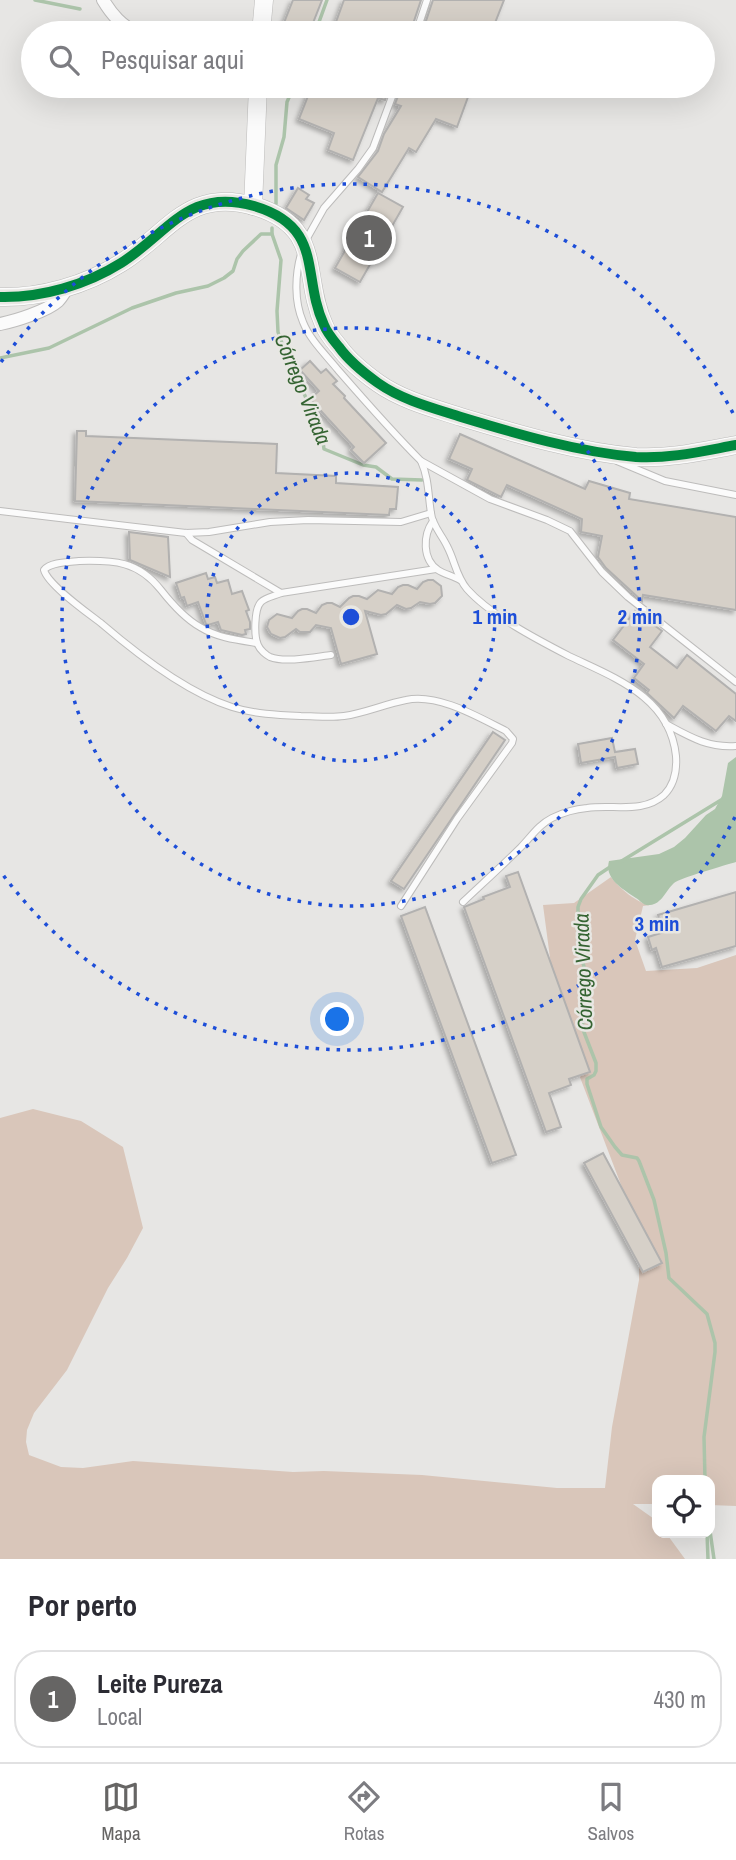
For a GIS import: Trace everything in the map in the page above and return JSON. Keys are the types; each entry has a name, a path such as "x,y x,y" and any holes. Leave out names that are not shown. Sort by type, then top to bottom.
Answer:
{"street":[{"path":"103,0 118,21"},
{"path":"262,21 264,0"},
{"path":"253,206 258,98"},
{"path":"0,298 68,287 108,271 124,262 179,216 197,207 217,201 253,206 286,222 304,243 324,326 340,348 358,368 379,384 403,396 507,431 585,449 638,457 666,456 736,445"},
{"path":"0,324 12,322 57,302 68,287"}],"lane":[{"path":"420,21 427,0"},
{"path":"392,98 373,148 359,169 324,208 304,243 296,270 299,310 304,324 359,395 421,461 490,499 570,531 602,572 628,597 736,682"},
{"path":"585,449 665,481 736,495"},
{"path":"421,461 429,486 433,522 449,548 460,580 477,599 527,632 632,687 649,701 666,723 673,738 677,768 672,784 657,800 642,806 587,808 550,819 537,828 523,845 463,902"},
{"path":"0,511 186,533 308,520 401,522 431,513"},
{"path":"433,522 426,537 430,561 436,569 460,580"},
{"path":"186,533 192,540 281,593"},
{"path":"257,643 225,638 200,627 182,614 149,576 118,562 75,561 49,565 44,570 45,575 58,588 121,640 179,681 232,707 274,715 322,717 344,716 409,699 424,699 439,701 506,731 513,739 512,743 457,819 401,905"},
{"path":"331,655 283,659 270,657 257,643 258,605 262,600 281,593 436,569"},
{"path":"666,723 697,741 711,745 736,746"}],"shaded area":[{"path":"736,757 736,862 674,883 658,902 650,905 644,904 620,887 609,873 609,861 659,854 685,838 715,809 722,796 728,763"},
{"path":"611,877 640,902 650,905 643,906 635,940 646,971 697,968 736,955 736,1506 715,1505 715,1475 652,1475 652,1504 633,1504 652,1517 652,1538 670,1538 685,1559 0,1559 0,1118 33,1109 81,1121 123,1147 143,1228 108,1288 67,1370 34,1413 27,1430 29,1455 61,1467 83,1468 133,1461 293,1472 422,1475 557,1488 605,1488 612,1427 639,1280 639,1232 578,1072 556,1003 543,905 574,903"}],"building":[{"path":"293,0 322,0 314,21 285,21"},
{"path":"344,0 421,0 414,21 336,21"},
{"path":"433,0 504,0 496,21 426,21"},
{"path":"307,98 378,98 353,160 328,150 334,133 299,119"},
{"path":"397,98 468,98 457,127 436,119 416,152 409,148 382,192 358,177 378,151 384,134 401,106 395,104"},
{"path":"298,188 309,195 306,199 314,203 304,220 286,208"},
{"path":"378,193 403,207 360,282 335,268"},
{"path":"310,361 321,373 326,369 337,381 333,384 344,398 386,443 364,463 351,450 354,447 310,399 319,391 300,370"},
{"path":"77,431 86,431 86,436 277,444 276,473 336,476 336,483 398,487 396,509 390,509 389,515 75,501"},
{"path":"460,434 585,489 589,481 630,493 629,499 736,517 736,610 643,595 642,601 606,568 598,557 602,536 581,532 582,519 507,485 501,497 467,480 472,469 449,459"},
{"path":"129,532 168,537 170,577 130,560"},
{"path":"206,573 208,579 215,577 217,583 228,580 232,594 242,591 249,610 246,611 250,629 245,630 246,634 221,630 218,622 206,624 198,602 187,606 184,597 181,598 176,583"},
{"path":"428,580 441,586 442,596 435,603 420,602 406,609 397,605 381,615 365,611 377,654 341,664 331,628 316,625 310,632 296,629 280,638 271,634 267,627 269,620 277,614 292,618 302,609 316,613 327,603 340,607 353,596 367,599 378,590 392,594 403,585 417,589"},
{"path":"635,611 662,631 650,647 677,668 687,655 736,694 736,721 729,716 716,731 683,706 674,718 647,693 649,690 634,678 644,664 613,640"},
{"path":"493,732 505,740 404,889 391,881"},
{"path":"612,738 615,752 635,749 638,764 617,768 615,757 581,763 578,744"},
{"path":"518,872 590,1072 569,1079 571,1085 549,1093 561,1127 546,1132 464,907 510,887 506,876"},
{"path":"736,892 736,946 662,967 656,948 652,950 648,937 664,932 658,915"},
{"path":"425,907 516,1155 492,1163 401,916"},
{"path":"603,1153 662,1263 643,1272 584,1163"}],"waterway":[{"path":"35,0 80,9"},
{"name":"Córrego Virada","path":"319,21 327,0"},
{"name":"Córrego Virada","path":"276,204 276,165 284,137 289,98"},
{"name":"Córrego Virada","path":"272,228 281,260 278,332 283,346 296,361 302,389 325,436 324,449 363,465 376,467 392,479 422,480"},
{"path":"0,358 49,348 132,308 176,293 208,286 233,271 243,251 261,234 272,234"},
{"name":"Córrego Virada","path":"620,862 721,800"},
{"name":"Córrego Virada","path":"610,867 598,875 578,907 578,944 587,978 587,999 582,1027 596,1063 596,1071 587,1079 587,1084 601,1127 622,1155 637,1158 639,1161 654,1200 669,1278 707,1314 715,1352 704,1437 705,1475"},
{"path":"707,1538 708,1559"},
{"name":"Córrego Virada","path":"711,1538 714,1559"}],"cycle path":[{"path":"0,297 63,289 93,278 121,263 181,216 196,208 212,203 231,202 254,206 276,215 292,226 301,240 307,255 317,306 325,328 333,340 362,371 397,394 526,436 614,455 661,457 736,445"}],"place":[{"name":"Leite Pureza","path":"369,238"}]}
